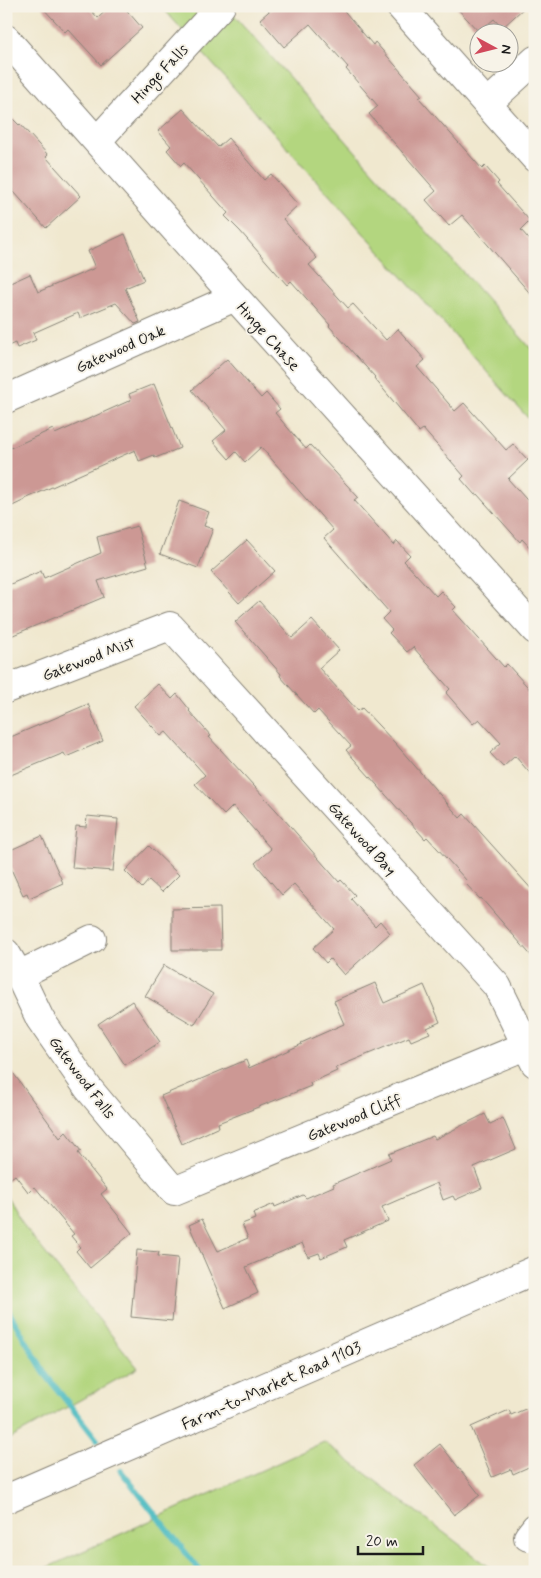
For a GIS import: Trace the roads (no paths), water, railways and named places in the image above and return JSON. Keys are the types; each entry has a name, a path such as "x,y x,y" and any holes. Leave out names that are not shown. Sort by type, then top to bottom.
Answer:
{"street":[{"name":"Hinge Falls","path":"97,141 221,6"},
{"path":"400,6 535,158"},
{"name":"Hinge Chase","path":"6,39 234,297 535,630"},
{"path":"487,104 535,60"},
{"name":"Gatewood Oak","path":"6,399 234,297"},
{"name":"Gatewood Mist","path":"6,689 170,626"},
{"name":"Gatewood Bay","path":"170,626 497,986 532,1050"},
{"path":"13,964 92,939"},
{"name":"Gatewood Falls","path":"13,964 40,1019 88,1088 174,1191"},
{"name":"Gatewood Cliff","path":"174,1191 532,1050"},
{"name":"Farm-to-Market Road 1103","path":"6,1500 535,1270"}],"waterway":[{"path":"6,1307 46,1375 97,1440"},
{"path":"121,1471 201,1572"}]}
